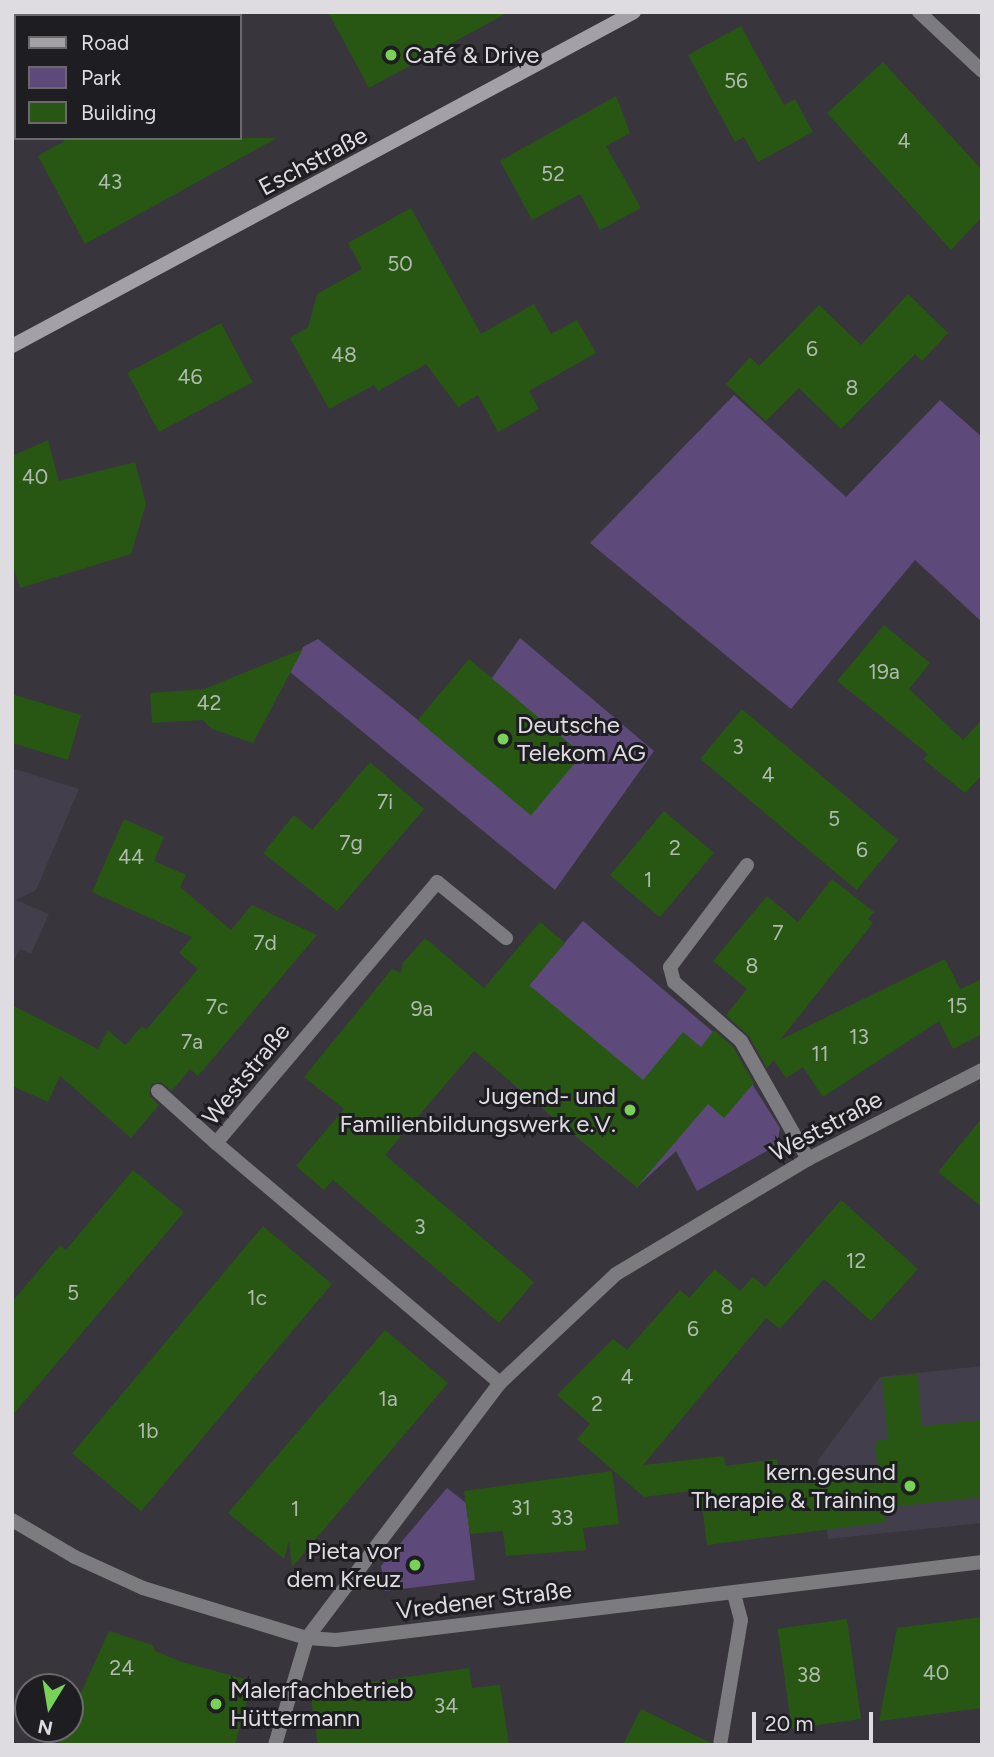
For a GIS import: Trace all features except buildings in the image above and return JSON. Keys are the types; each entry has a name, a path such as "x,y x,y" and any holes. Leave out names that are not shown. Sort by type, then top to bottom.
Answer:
{"main road":[{"name":"Eschstraße","path":"12,346 634,12"}],"street":[{"path":"919,12 982,71"},
{"path":"747,866 670,967 674,982 741,1041 808,1159"},
{"name":"Weststraße","path":"499,1383 216,1143 437,882 506,938"},
{"name":"Weststraße","path":"307,1638 499,1383 616,1274 808,1159 982,1070"},
{"path":"158,1091 216,1143"},
{"name":"Vredener Straße","path":"12,1520 75,1557 142,1588 307,1638 336,1640 982,1562"},
{"path":"720,1745 741,1619 734,1593"},
{"path":"275,1745 307,1638"}],"shaded area":[{"path":"12,768 79,789 36,890 16,900 49,914 31,954 20,949 12,965"},
{"path":"982,1366 982,1523 828,1539 818,1460 880,1377"}],"green space":[{"path":"734,395 846,497 940,400 982,437 982,622 915,560 791,709 590,543"},
{"path":"520,638 654,751 555,890 290,672 303,647 318,639 533,813 492,678"},
{"path":"583,921 726,1043 780,1128 777,1145 697,1191 676,1151 637,1187 511,1082 525,1064 522,994"},
{"path":"447,1488 466,1503 475,1580 385,1591 381,1566"}],"place":[{"name":"Café & Drive","path":"391,55"},
{"name":"Deutsche Telekom AG","path":"503,739"},
{"name":"Jugend- und Familienbildungswerk e.V.","path":"630,1110"},
{"name":"kern.gesund Therapie & Training","path":"910,1486"},
{"name":"Pieta vor dem Kreuz","path":"415,1565"},
{"name":"Malerfachbetrieb Hüttermann","path":"216,1704"}]}
